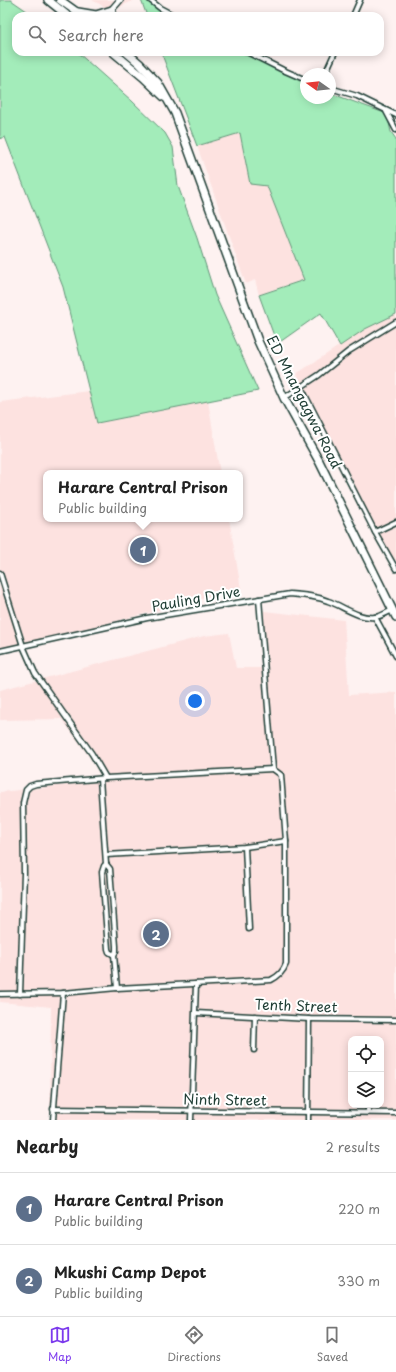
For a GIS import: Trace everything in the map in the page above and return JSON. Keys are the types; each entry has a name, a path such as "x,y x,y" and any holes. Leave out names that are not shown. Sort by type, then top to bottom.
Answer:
{"highway":[{"path":"48,0 63,12"},
{"path":"60,0 77,12"},
{"name":"ED Mnangagwa Road","path":"118,56 143,77 169,103"},
{"name":"ED Mnangagwa Road","path":"130,56 158,83 175,113 258,341 284,398 319,461 394,613"}],"street":[{"path":"113,12 120,0"},
{"path":"150,0 168,12"},
{"path":"355,12 360,0"},
{"path":"255,56 300,77"},
{"path":"328,68 333,56"},
{"path":"336,90 357,96 396,114"},
{"path":"386,110 396,130"},
{"path":"284,398 349,351 396,322"},
{"path":"301,387 375,532 396,569"},
{"path":"375,532 396,522"},
{"path":"0,573 23,646 34,673 92,754 106,778"},
{"name":"Pauling Drive","path":"0,651 147,618 290,594 309,596 329,601 345,610 363,616 376,617"},
{"path":"259,600 273,769"},
{"path":"394,613 376,617 396,656"},
{"path":"0,994 20,994 63,993 117,988 271,980 279,975 284,970 286,964 286,841 281,775 273,769 106,778 36,784 30,786 26,790 23,803 24,874 20,994"},
{"path":"100,779 106,855 106,864 102,872 108,949 114,955"},
{"path":"106,855 245,847 286,841"},
{"path":"245,847 249,929"},
{"path":"106,864 110,869 116,949 114,955 117,988"},
{"path":"106,922 114,921"},
{"path":"191,1120 196,984"},
{"path":"53,1120 63,993"},
{"name":"Tenth Street","path":"196,1013 309,1019 396,1020"},
{"path":"254,1016 254,1050"},
{"path":"308,1120 309,1019"},
{"name":"Ninth Street","path":"53,1108 192,1111 396,1112"}],"shaded area":[{"path":"92,0 134,0 112,11"},
{"path":"240,133 250,184 267,185 305,280 259,295 255,280 246,284 197,146"},
{"path":"396,314 396,568 296,374 365,329"},
{"path":"89,391 98,423 208,401 220,470 43,470 43,522 230,522 241,589 0,651 0,402"},
{"path":"264,611 344,620 349,695 396,692 396,1120 50,1120 51,1007 0,1002 0,792 107,781 62,719 0,720 0,690 204,636 229,633 236,668 264,668"}],"green space":[{"path":"0,0 11,0 28,12 12,12 12,56 81,56 165,133 173,147 178,186 197,238 215,295 258,391 97,423 63,287 5,137 0,139"},
{"path":"141,0 146,0 168,12 146,12"},
{"path":"163,56 254,56 300,79 300,104 336,104 336,95 387,114 391,132 396,139 396,314 365,329 340,346 321,313 277,344 259,295 304,280 267,186 250,184 240,133 197,146"}],"place":[{"name":"Harare Central Prison","path":"143,550"},
{"name":"Mkushi Camp Depot","path":"156,934"}]}
